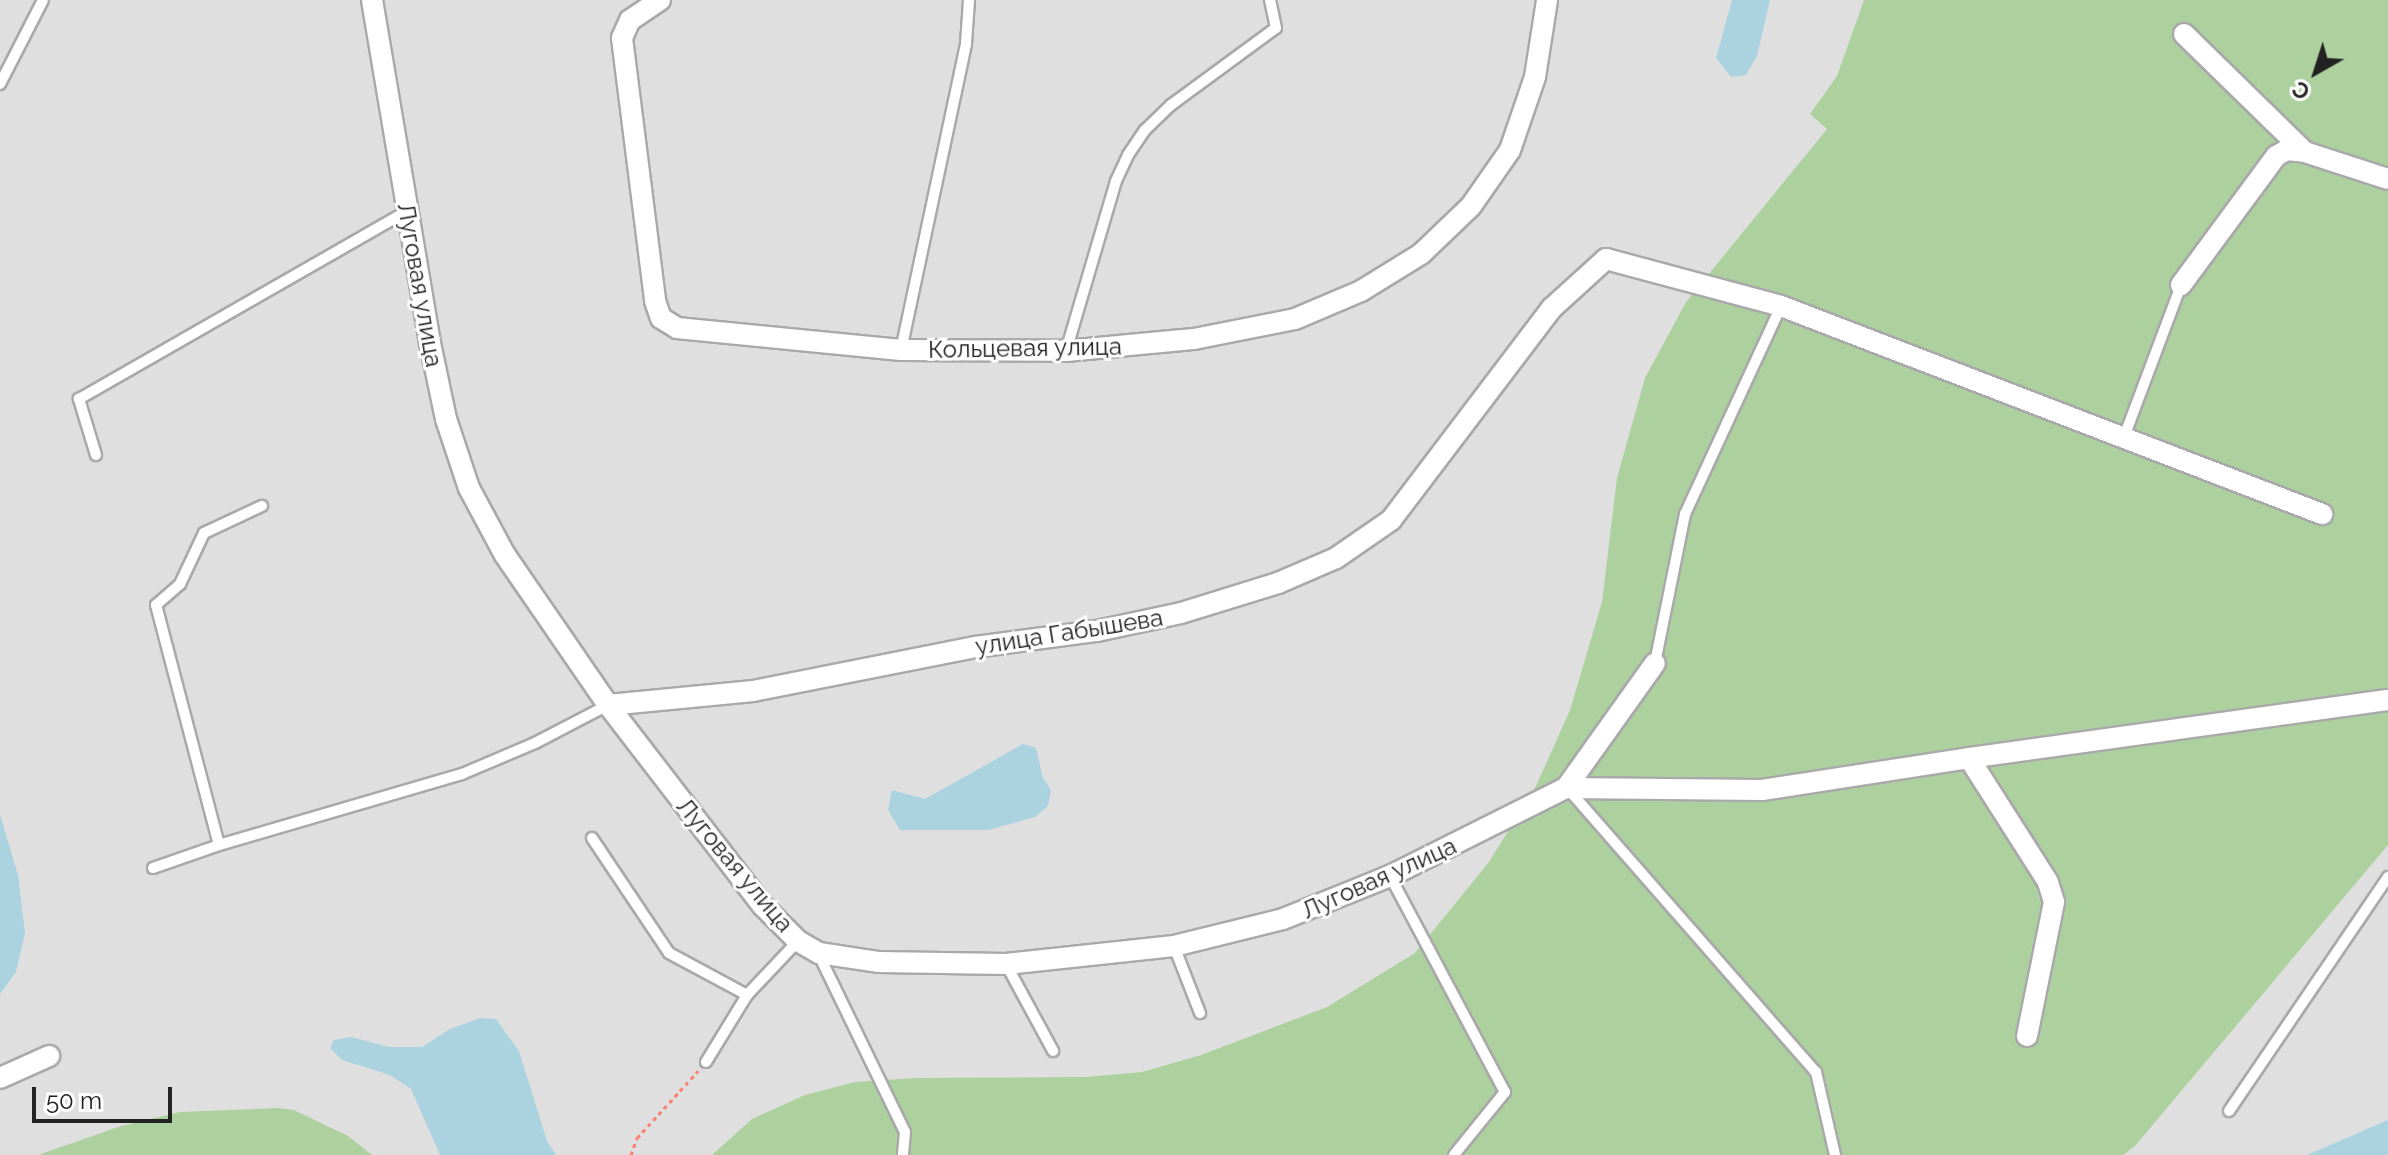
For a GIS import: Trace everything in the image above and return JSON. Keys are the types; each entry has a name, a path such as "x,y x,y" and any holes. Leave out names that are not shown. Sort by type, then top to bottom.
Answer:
{"street":[{"name":"Луговая улица","path":"372,0 406,212 446,419 469,488 505,555 608,705 746,884 798,941 819,953 879,962 1006,964 1174,946 1283,919 1390,876 1566,788 1655,663"},
{"name":"Кольцевая улица","path":"660,0 630,20 622,38 655,301 661,318 677,328 901,350 1066,351 1194,339 1295,319 1361,291 1421,254 1471,206 1510,150 1535,77 1547,0"},
{"path":"2184,34 2305,152"},
{"path":"2181,285 2276,156 2287,150 2305,152 2388,179"},
{"name":"улица Габышева","path":"608,705 753,691 975,647 1097,631 1181,613 1278,583 1336,558 1391,520 1552,308 1606,259 1781,306"},
{"path":"1781,306 2322,514"},
{"path":"1566,788 1762,790 2388,700"},
{"path":"1969,758 2048,882 2054,902 2027,1036"},
{"path":"0,1078 49,1056"}],"lane":[{"path":"0,84 43,0"},
{"path":"901,350 966,44 969,0"},
{"path":"1066,351 1116,181 1128,155 1145,130 1171,105 1276,28 1276,14 1270,0"},
{"path":"96,455 79,399 406,212"},
{"path":"2124,437 2181,285"},
{"path":"1655,663 1685,514 1781,306"},
{"path":"219,845 156,605 180,584 204,533 262,506"},
{"path":"153,868 219,845 462,774 535,743 608,705"},
{"path":"1566,788 1816,1072 1835,1155"},
{"path":"592,838 669,953 747,995"},
{"path":"1390,876 1505,1092 1454,1155"},
{"path":"2229,1111 2388,877"},
{"path":"706,1062 747,995 798,941"},
{"path":"1174,946 1200,1013"},
{"path":"819,953 905,1132 903,1155"},
{"path":"1006,964 1053,1051"}],"path":[{"path":"631,1155 637,1138 649,1122 706,1062"}],"shaded area":[{"path":"0,0 2388,0 2388,1155 0,1155"}],"green space":[{"path":"1864,0 2388,0 2388,845 2135,1146 2123,1155 712,1155 752,1119 805,1095 855,1082 915,1078 1086,1077 1142,1072 1201,1055 1327,1007 1415,953 1489,862 1536,786 1570,710 1602,602 1617,478 1645,378 1686,302 1827,129 1810,114 1837,76"},
{"path":"294,1110 348,1136 372,1155 38,1155 121,1126 180,1112"}],"water":[{"path":"1732,0 1770,0 1757,56 1746,75 1731,77 1716,58"},
{"path":"1023,744 1036,748 1043,778 1051,790 1048,806 1035,817 988,830 900,830 888,810 892,790 925,799"},
{"path":"0,815 18,875 25,933 16,972 0,994"},
{"path":"480,1018 496,1019 519,1051 547,1141 556,1155 440,1155 411,1089 390,1075 342,1060 330,1048 334,1040 351,1037 389,1047 422,1047 450,1029"},
{"path":"2388,1120 2388,1155 2307,1155"}]}
